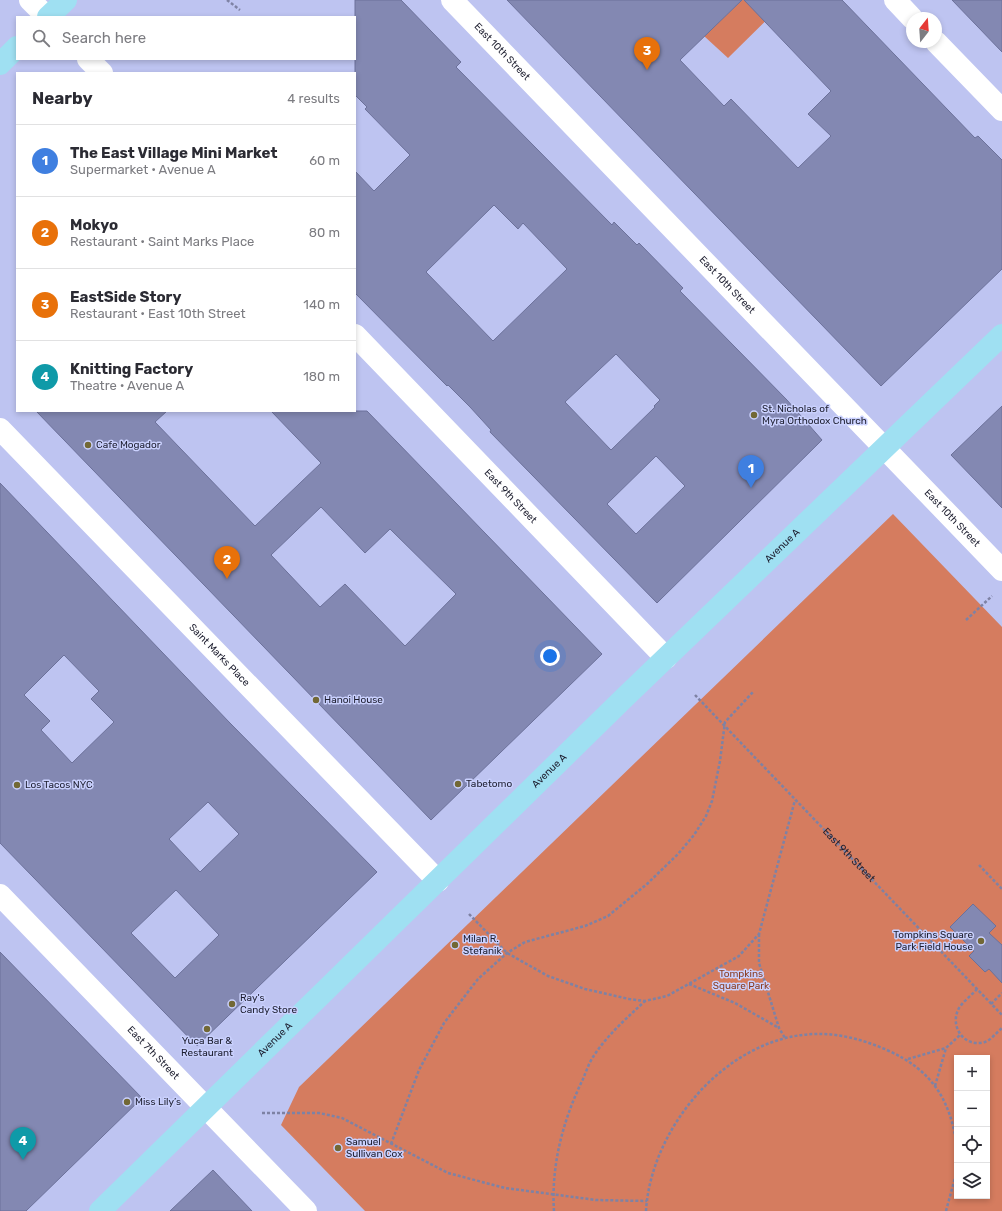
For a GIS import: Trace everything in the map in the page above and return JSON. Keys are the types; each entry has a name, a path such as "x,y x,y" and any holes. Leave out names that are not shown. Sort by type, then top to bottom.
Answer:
{"main road":[{"path":"49,16 66,0"},
{"path":"0,64 16,48"},
{"name":"Avenue A","path":"100,1211 666,658 1002,335"}],"street":[{"path":"30,0 47,16"},
{"name":"East 10th Street","path":"452,0 1002,570"},
{"path":"895,0 906,12"},
{"path":"942,48 1002,110"},
{"path":"89,60 101,72"},
{"name":"East 9th Street","path":"356,336 666,658"},
{"name":"Saint Marks Place","path":"0,429 438,882"},
{"name":"East 7th Street","path":"0,895 306,1211"}],"path":[{"path":"227,0 240,10"},
{"path":"966,620 992,596"},
{"path":"391,1144 419,1070 444,1023 478,980 507,953 525,942 585,926 608,916 647,884 678,854 694,835 706,816 712,801 720,761 724,726 727,718 752,692"},
{"name":"East 9th Street","path":"695,695 1002,1015"},
{"path":"785,1038 779,1028 759,963 759,934 795,800"},
{"path":"979,864 1002,889"},
{"path":"469,914 507,953 548,976 585,989 645,1001 667,996 739,956 759,934"},
{"path":"688,984 735,1003 779,1028"},
{"path":"977,989 958,1009 955,1023 960,1036 972,1043 986,1042 1002,1028"},
{"path":"991,1004 1002,993"},
{"path":"554,1211 553,1196 555,1165 562,1134 574,1097 593,1057 616,1028 645,1001"},
{"path":"646,1211 656,1165 668,1137 684,1110 701,1089 717,1074 758,1049 785,1038 813,1034 834,1035 871,1044 908,1059 935,1086 946,1102 954,1127"},
{"path":"908,1059 946,1048 960,1036"},
{"path":"935,1086 946,1048"},
{"path":"262,1113 319,1113 342,1118 448,1173 478,1182 553,1196 596,1200 647,1201"},
{"path":"946,1211 956,1174 957,1163"}],"green space":[{"path":"742,0 787,0 728,58 704,36"},
{"name":"Tompkins Square Park","path":"893,514 1002,627 1002,1211 365,1211 281,1125 299,1087"}],"building":[{"path":"355,0 401,0 461,62 456,67 612,225 614,222 637,245 639,243 683,288 680,291 787,400 822,440 657,603 490,432 491,430 470,407 448,385 447,386 356,294 356,172 374,191 410,155 365,109 367,107 356,96","holes":["494,205 518,229 523,223 567,269 493,341 426,272","616,354 660,400 654,406 655,407 611,450 565,402","656,456 685,486 636,534 607,504"]},
{"path":"507,0 742,0 680,60 724,106 731,99 798,168 831,136 808,114 831,91 744,0 842,0 975,138 978,136 1002,160 1002,269 881,386"},
{"path":"952,0 1002,0 1002,52"},
{"path":"1002,406 1002,508 951,455"},
{"path":"367,411 602,654 431,820 37,412 166,412 155,422 255,526 321,463 272,412","holes":["321,507 365,553 390,529 456,594 405,646 345,584 320,607 271,555"]},
{"path":"0,483 230,723 377,872 197,1046 0,843","holes":["64,655 99,691 91,699 114,722 72,763 41,730 50,721 24,695","208,802 239,834 200,872 169,839","176,890 219,935 175,978 131,933"]},
{"name":"Tompkins Square Park Field House","path":"973,904 996,926 989,933 1002,945 1002,983 989,969 985,972 969,956 974,951 950,927"},
{"path":"0,952 142,1098 26,1211 0,1211"},
{"path":"213,1170 252,1211 170,1211"}],"place":[{"name":"EastSide Story","path":"647,70"},
{"name":"St. Nicholas of Myra Orthodox Church","path":"754,415"},
{"name":"Cafe Mogador","path":"88,445"},
{"name":"The East Village Mini Market","path":"751,488"},
{"name":"Mokyo","path":"227,579"},
{"name":"Hanoi House","path":"316,700"},
{"name":"Tabetomo","path":"458,784"},
{"name":"Los Tacos NYC","path":"17,785"},
{"name":"Tompkins Square Park Field House","path":"981,941"},
{"name":"Milan R. Stefanik","path":"455,945"},
{"name":"Ray's Candy Store","path":"232,1004"},
{"name":"Yuca Bar & Restaurant","path":"207,1029"},
{"name":"Miss Lily’s","path":"127,1102"},
{"name":"Samuel Sullivan Cox","path":"338,1148"},
{"name":"Knitting Factory","path":"23,1160"}]}
